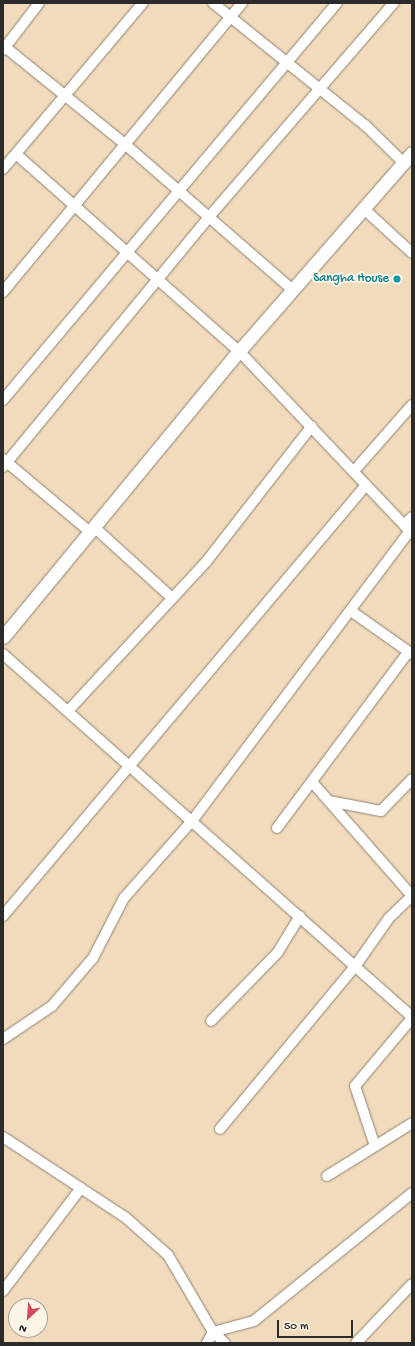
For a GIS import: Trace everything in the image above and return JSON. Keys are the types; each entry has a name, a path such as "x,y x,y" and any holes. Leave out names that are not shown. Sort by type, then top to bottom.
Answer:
{"street":[{"path":"39,3 4,49 126,145 177,192 209,217 293,290"},
{"path":"3,170 142,3"},
{"path":"3,637 239,351 408,158 321,87 288,63 213,3"},
{"path":"3,292 242,3"},
{"path":"3,400 337,3"},
{"path":"171,597 92,529 4,463 160,279 209,217 394,3"},
{"path":"16,154 160,279 239,351 409,529"},
{"path":"364,209 412,253"},
{"path":"354,471 411,407"},
{"path":"68,711 171,597 206,562 312,426"},
{"path":"3,916 128,765 366,485"},
{"path":"3,1039 63,995 93,958 124,898 192,821 351,611 409,529 412,517"},
{"path":"277,828 410,653 351,611"},
{"path":"3,654 356,965 412,1017 355,1086 375,1146"},
{"path":"329,802 381,811 412,779"},
{"path":"220,1129 356,965 389,918 412,896 312,782"},
{"path":"211,1021 278,952 300,916"},
{"path":"327,1176 412,1123"},
{"path":"3,1137 125,1217 168,1255 213,1332 225,1343"},
{"path":"3,1291 81,1188"},
{"path":"207,1343 213,1332 254,1321 412,1193"},
{"path":"356,1343 412,1284"}],"place":[{"name":"Sangha House","path":"397,279"}]}
